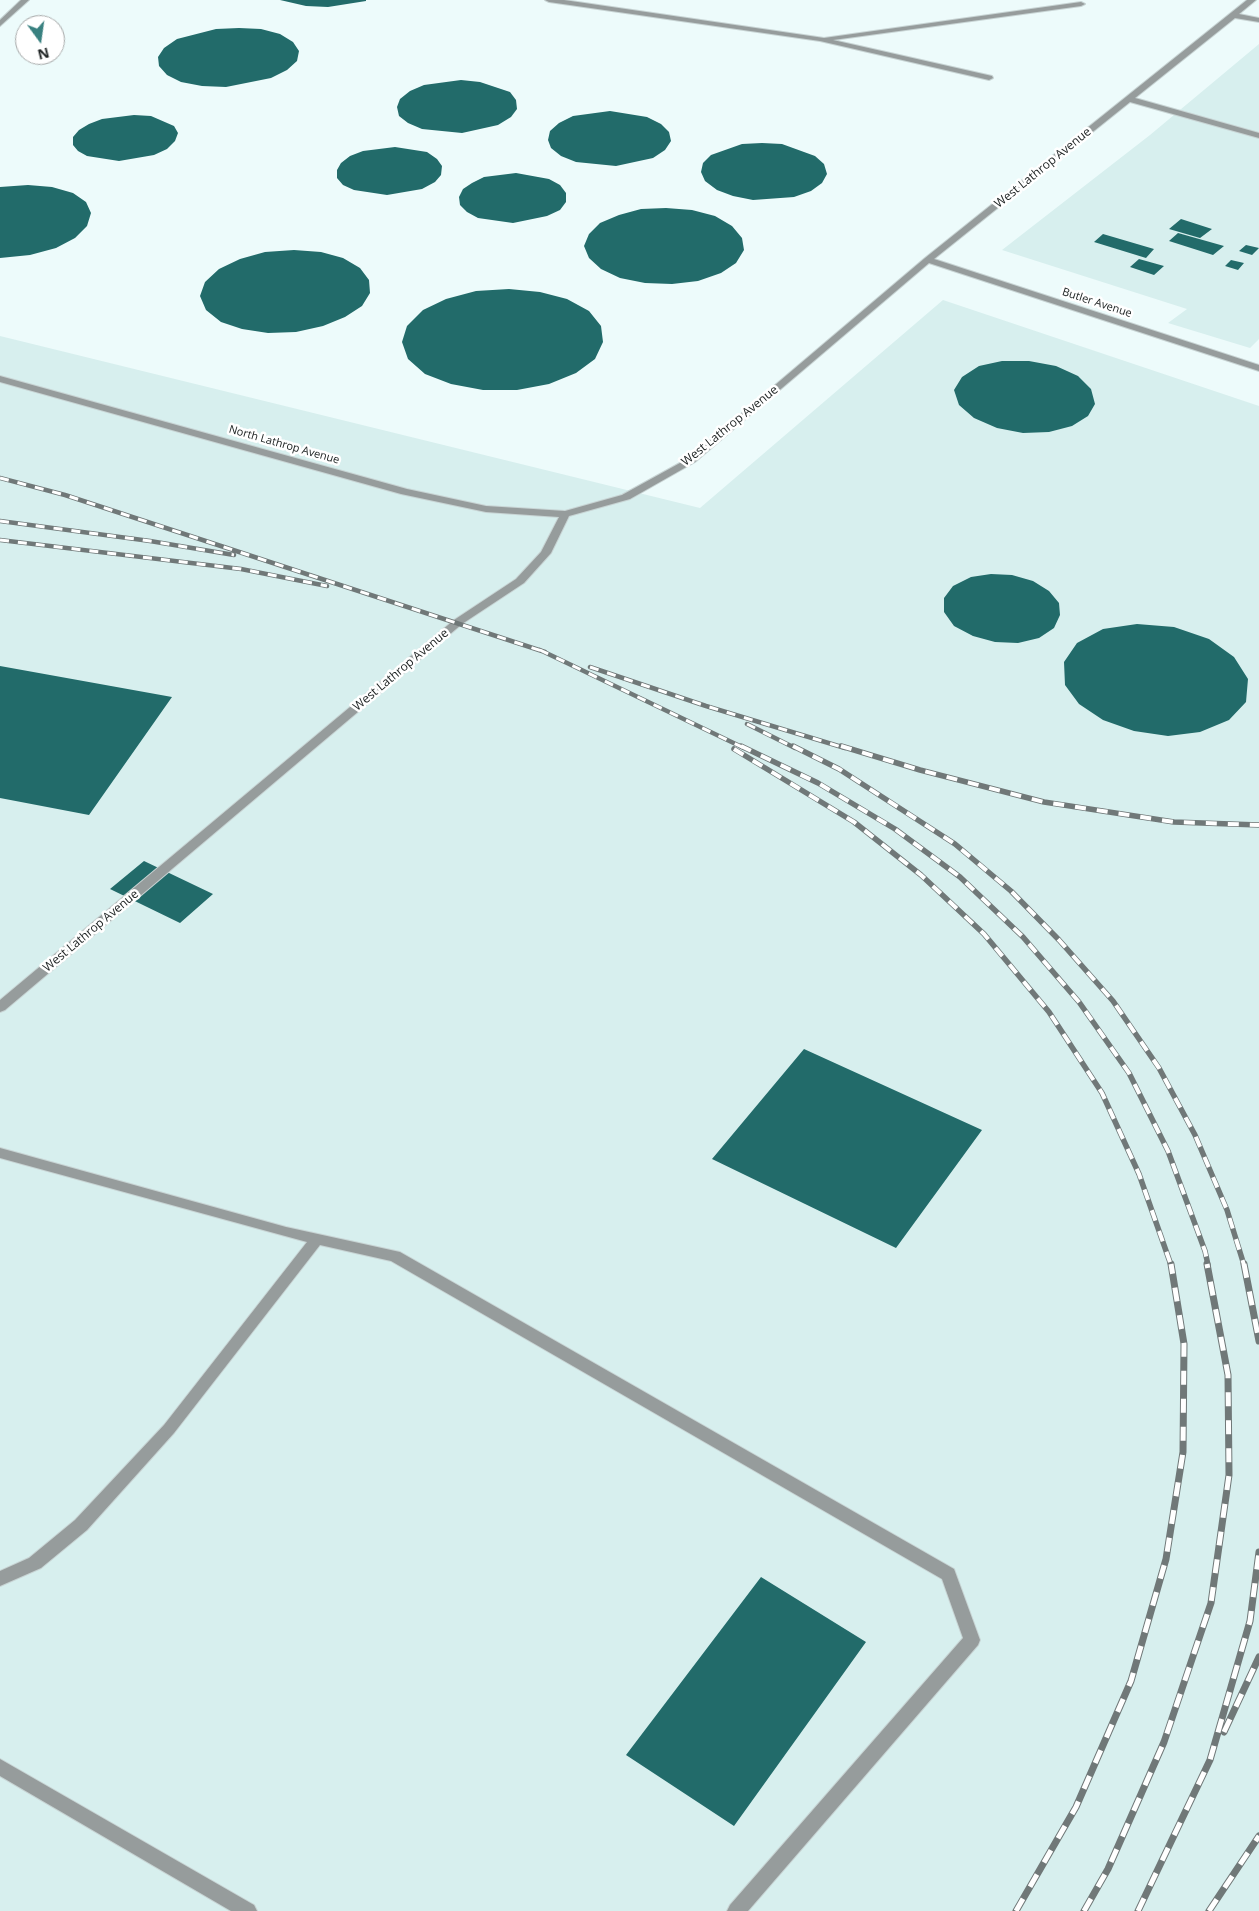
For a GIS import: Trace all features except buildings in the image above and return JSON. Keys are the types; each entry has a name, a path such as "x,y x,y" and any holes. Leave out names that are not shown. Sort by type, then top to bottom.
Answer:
{"street":[{"path":"0,24 25,0"},
{"path":"549,0 820,40 989,78"},
{"name":"West Lathrop Avenue","path":"0,1007 458,622 520,581 546,553 565,514 626,497 692,460 928,260 1252,0"},
{"path":"820,40 1081,4"},
{"path":"1233,15 1259,20"},
{"path":"1130,98 1259,136"},
{"name":"Butler Avenue","path":"928,260 1259,368"},
{"name":"North Lathrop Avenue","path":"0,379 404,492 486,509 565,514"},
{"path":"0,1153 317,1239 395,1256 948,1574 972,1640 736,1911"},
{"path":"0,1579 35,1563 81,1526 169,1429 317,1239"},
{"path":"0,1767 248,1911"}],"shaded area":[{"path":"1259,44 1259,339 1250,348 1168,323 1187,309 1002,250 1150,135"},
{"path":"943,300 1259,406 1259,1911 0,1911 0,336 700,508"}],"railway":[{"path":"0,478 65,495 542,651"},
{"path":"0,521 150,541 234,555"},
{"path":"0,540 241,569 327,586"},
{"path":"542,651 744,748"},
{"path":"590,667 706,706 845,748"},
{"path":"747,724 795,748"},
{"path":"741,746 818,783 895,829 960,877 1023,937 1079,1002 1129,1073 1168,1151 1205,1251 1208,1265"},
{"path":"793,746 839,769 955,844 1011,891 1059,940 1113,1001 1159,1068 1195,1135 1227,1210 1244,1265"},
{"path":"841,746 920,770 1044,802 1174,822 1259,825"},
{"path":"734,749 854,822 921,875 984,934 1049,1012 1102,1093 1139,1174 1171,1265"},
{"path":"1016,1911 1076,1807 1131,1681 1166,1559 1183,1452 1184,1344 1171,1264"},
{"path":"1084,1911 1108,1869 1164,1742 1211,1603 1229,1475 1228,1375 1207,1264"},
{"path":"1244,1264 1259,1341"},
{"path":"1138,1911 1210,1760 1250,1621 1259,1552"},
{"path":"1224,1732 1259,1657"},
{"path":"1209,1911 1259,1836"}]}
